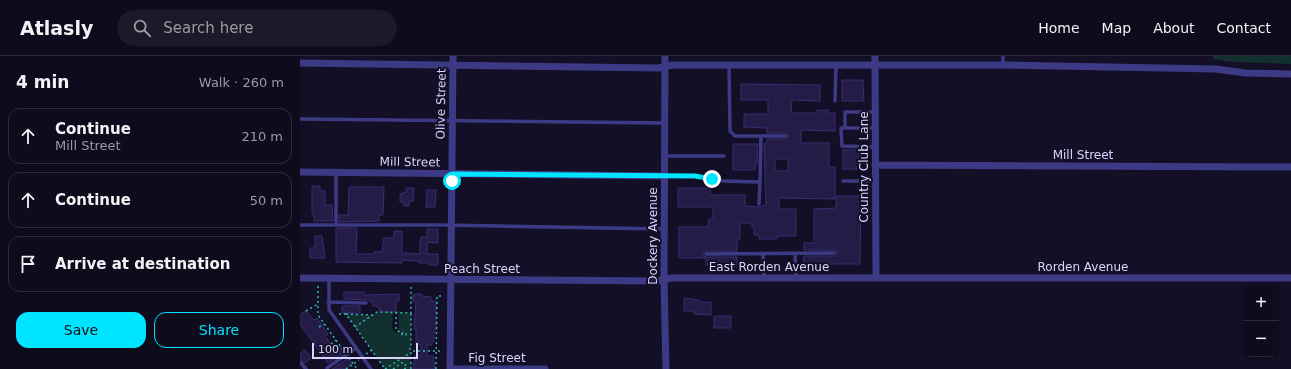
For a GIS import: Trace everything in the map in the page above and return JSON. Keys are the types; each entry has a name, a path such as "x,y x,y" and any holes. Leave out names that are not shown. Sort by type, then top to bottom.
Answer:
{"street":[{"name":"Olive Street","path":"450,369 453,56"},
{"name":"Dockery Avenue","path":"665,56 664,280 666,369"},
{"name":"Country Club Lane","path":"875,56 876,278"},
{"path":"300,64 665,67 729,65 1004,65 1216,69 1246,73 1291,74"},
{"name":"Mill Street","path":"875,165 1291,167"},
{"name":"Mill Street","path":"300,172 664,176"},
{"name":"East Rorden Avenue","path":"664,280 671,278 764,277 876,278"},
{"name":"Peach Street","path":"300,278 664,280"},
{"name":"Rorden Avenue","path":"876,278 1291,278"},
{"name":"Fig Street","path":"450,369 545,369"}],"lane":[{"path":"1004,56 1004,65"},
{"path":"729,65 730,132 734,136 786,136"},
{"path":"835,102 836,66"},
{"path":"845,128 845,112 875,112"},
{"path":"300,119 664,123"},
{"path":"875,128 841,128 842,146 875,147"},
{"path":"759,204 761,136"},
{"path":"664,156 724,156"},
{"path":"336,173 336,225"},
{"path":"664,176 695,176 723,181 760,182"},
{"path":"843,181 875,181"},
{"path":"300,225 451,225 664,229"},
{"path":"706,254 834,254"},
{"path":"763,254 764,277"},
{"path":"796,254 796,277"},
{"path":"329,279 328,302 331,314 371,369"},
{"path":"328,302 366,303"},
{"path":"327,368 356,348"},
{"path":"300,362 306,369"}],"path":[{"path":"318,286 318,315 343,350"},
{"path":"411,287 411,348 409,350 411,369"},
{"path":"436,369 437,296 442,296"},
{"path":"306,311 318,304"},
{"path":"355,327 377,312 411,313"},
{"path":"396,312 396,330 411,335"},
{"path":"339,314 373,315"},
{"path":"346,314 385,369 413,351 442,351"},
{"path":"319,327 324,324"},
{"path":"331,344 336,340"},
{"path":"366,354 372,350"},
{"path":"349,358 357,369"},
{"path":"346,369 359,360"},
{"path":"393,369 403,362 407,367 404,369"}],"green space":[{"path":"1213,56 1291,56 1291,64 1233,62 1213,59"},
{"path":"377,312 393,312 392,328 397,333 399,325 398,312 411,313 411,348 409,350 411,353 411,369 385,369 346,314 373,315"}],"building":[{"path":"842,80 863,80 864,101 842,101"},
{"path":"741,84 820,85 820,101 792,100 791,113 817,113 817,110 828,110 828,113 835,113 835,131 801,130 801,143 829,143 829,167 835,167 835,199 779,198 779,209 796,209 796,236 777,236 777,239 759,239 759,235 754,235 754,227 752,227 752,223 740,223 740,239 737,239 737,251 706,251 703,253 703,256 706,257 737,257 737,265 706,265 706,258 679,258 679,227 708,227 709,219 713,219 713,207 678,207 678,188 710,188 710,195 745,195 745,206 759,207 766,205 764,144 767,143 767,139 786,139 789,136 786,133 767,133 767,128 744,127 744,114 768,114 768,100 741,100","holes":["775,159 788,159 788,171 775,171"]},
{"path":"733,144 758,144 757,164 755,164 755,170 733,170"},
{"path":"843,150 861,150 861,169 843,169"},
{"path":"312,186 320,186 320,191 325,191 325,205 332,205 333,221 314,221 314,214 312,214"},
{"path":"349,187 384,187 383,215 379,215 379,221 339,222 339,215 348,215"},
{"path":"406,188 414,188 413,201 409,201 409,206 404,206 404,202 400,202 400,194 406,192"},
{"path":"427,190 436,190 435,207 426,207"},
{"path":"836,196 861,196 860,264 803,264 804,256 834,256 837,254 837,251 834,250 804,250 804,243 814,243 814,209 836,208"},
{"path":"336,228 357,228 356,254 374,254 374,252 382,252 384,238 394,238 394,231 402,231 402,253 420,254 421,237 427,237 427,229 438,229 438,243 427,242 427,254 438,254 438,265 419,263 419,261 402,260 402,263 336,262"},
{"path":"315,236 322,236 325,258 310,258 310,248 315,248"},
{"path":"344,292 364,292 364,295 399,294 399,301 396,301 396,312 379,311 379,307 373,306 373,302 367,300 344,299"},
{"path":"416,294 431,297 431,301 436,301 436,330 434,330 434,341 432,341 432,345 427,345 427,356 433,356 435,369 413,369 415,356 421,356 421,345 416,343 416,329 414,329 416,303 412,300 413,295"},
{"path":"684,298 699,300 699,302 711,302 711,315 694,314 694,311 684,311"},
{"path":"360,306 360,313 342,313 342,307"},
{"path":"306,311 314,320 317,318 328,334 325,336 335,350 340,346 344,352 328,363 300,324 300,315"},
{"path":"714,316 731,316 731,328 714,328"},
{"path":"305,350 311,358 305,363 300,359 300,354"},
{"path":"348,358 352,364 345,369 332,369"}],"route":[{"path":"452,181 452,174 695,176 712,179"}]}
